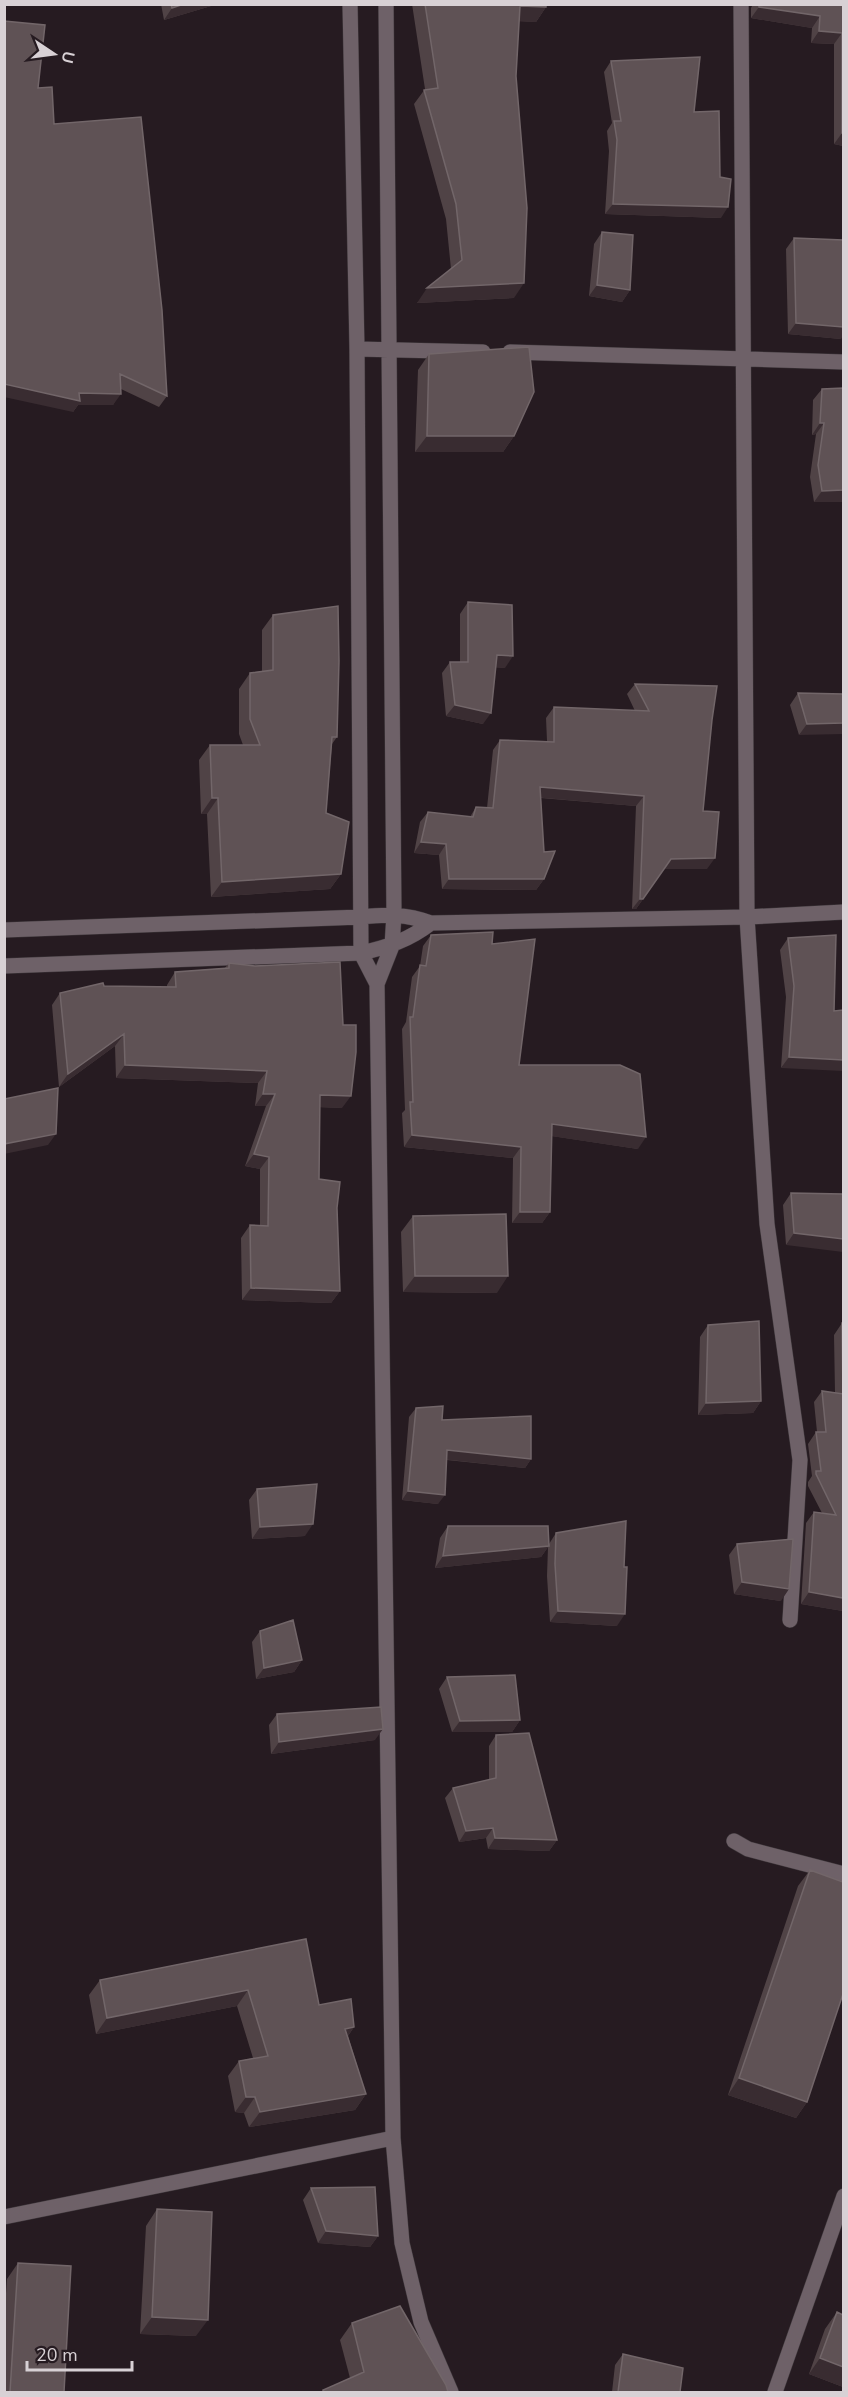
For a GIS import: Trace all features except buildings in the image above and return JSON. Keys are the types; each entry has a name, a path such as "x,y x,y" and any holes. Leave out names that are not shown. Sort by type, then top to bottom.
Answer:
{"street":[{"path":"350,4 357,349 361,953 377,984"},
{"path":"386,4 394,914 392,946 377,984 393,2138 402,2243 422,2322 451,2392"},
{"path":"741,4 747,917 767,1224 800,1460 790,1620"},
{"path":"357,349 843,362"},
{"path":"4,930 394,914 412,916 431,923 747,917 843,912"},
{"path":"4,966 361,953 392,946 416,934 431,923"},
{"path":"734,1841 748,1849 843,1874"},
{"path":"4,2217 393,2138"},
{"path":"776,2392 843,2196"}]}
